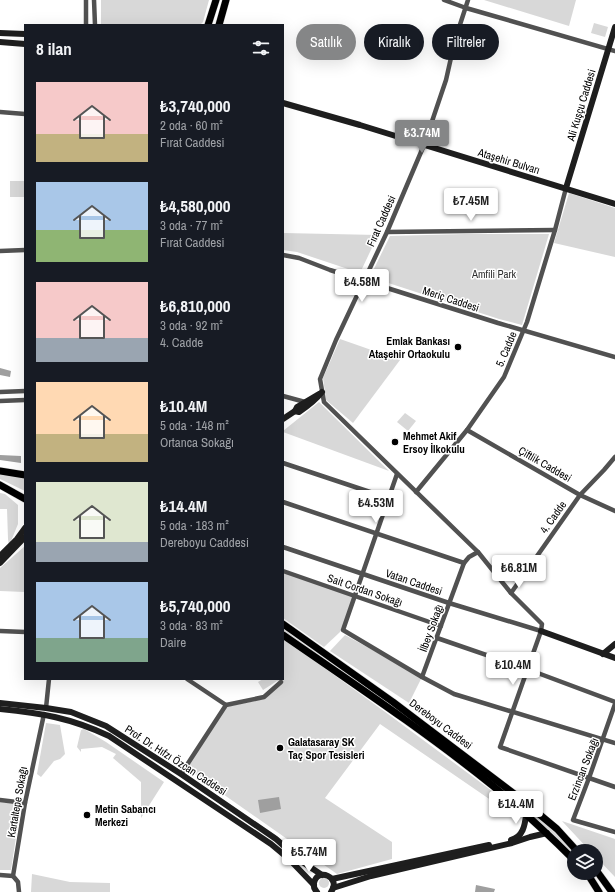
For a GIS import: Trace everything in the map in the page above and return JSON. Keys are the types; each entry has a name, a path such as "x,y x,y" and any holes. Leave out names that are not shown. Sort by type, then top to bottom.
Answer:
{"main road":[{"path":"208,24 216,0"},
{"path":"219,24 226,0"},
{"path":"0,471 24,475"},
{"path":"0,485 24,498"},
{"name":"Dereboyu Caddesi","path":"284,625 393,702 502,785 558,829 571,844"},
{"name":"Dereboyu Caddesi","path":"284,636 407,722 493,786 537,826 547,833 567,853"},
{"path":"592,880 600,892"},
{"path":"603,880 612,892"}],"street":[{"path":"86,0 86,24"},
{"path":"94,0 95,24"},
{"path":"444,0 466,8 612,50"},
{"name":"Fırat Caddesi","path":"468,0 455,40 446,80 424,145 387,232 336,340 320,379 324,402 478,552 511,593 542,624 541,631"},
{"name":"Ali Kuşçu Caddesi","path":"566,188 612,50 615,27"},
{"path":"0,33 24,34"},
{"path":"0,42 24,44"},
{"name":"Ataşehir Bulvarı","path":"284,103 360,125 615,204"},
{"path":"0,112 24,114"},
{"name":"5. Cadde","path":"416,492 467,430 504,377 524,330 555,230 566,188"},
{"path":"387,232 555,230"},
{"path":"0,251 24,250"},
{"name":"Meriç Caddesi","path":"284,255 299,258 364,281 615,358"},
{"path":"0,392 24,391"},
{"path":"284,418 295,411 297,407 322,392"},
{"path":"295,411 299,412 314,402 322,392"},
{"path":"284,396 305,402"},
{"path":"0,401 24,400"},
{"name":"Çiftlik Caddesi","path":"467,430 580,495 615,511"},
{"name":"4. Cadde","path":"511,593 580,495 615,457"},
{"path":"284,463 388,498"},
{"path":"397,474 343,630 422,677 454,694 615,743"},
{"path":"284,502 464,563 469,557 478,552"},
{"path":"0,556 17,539 24,529"},
{"path":"0,563 24,538"},
{"name":"Vatan Caddesi","path":"284,547 450,603 541,631"},
{"name":"İlbey Sokağı","path":"422,677 464,563"},
{"name":"Sait Cordan Sokağı","path":"284,571 441,626"},
{"path":"0,631 24,632"},
{"path":"615,658 541,631 500,747 615,787"},
{"path":"437,638 527,669 615,703"},
{"path":"603,654 615,644"},
{"name":"Kartaltepe Sokağı","path":"19,892 18,882 14,876 25,803 45,711 49,680"},
{"path":"188,680 226,705"},
{"path":"176,780 226,705 264,697 281,682"},
{"name":"Prof. Dr. Hıfzı Özcan Caddesi","path":"0,703 45,711 77,722 109,736 271,844 289,859 314,885 317,892"},
{"name":"Erzincan Sokağı","path":"615,703 604,739 573,820 615,832"},
{"name":"Prof. Dr. Hıfzı Özcan Caddesi","path":"0,709 71,712 106,726 276,839 301,861 322,875 327,875 332,879"},
{"path":"0,800 25,803"},
{"path":"526,815 525,828 515,839 332,879 332,890 371,876 512,843 547,833"},
{"path":"0,875 14,876"},
{"path":"314,885 315,879 322,875"}],"green space":[{"path":"101,0 209,0 203,22 201,24 101,24"},
{"path":"484,0 576,0 569,26"},
{"path":"594,23 608,27 605,37 591,33"},
{"path":"10,181 24,181 24,197 10,197"},
{"path":"569,193 615,208 615,257 554,243"},
{"path":"284,233 378,235 360,273 297,252 284,250"},
{"name":"Amfili Park","path":"549,234 522,325 499,319 370,277 390,236"},
{"path":"340,339 400,360 353,423 326,400 323,378"},
{"path":"319,402 389,471 284,432 284,430"},
{"path":"405,413 416,421 408,431 397,422"},
{"path":"0,472 24,476 24,491 0,479"},
{"path":"0,493 5,494 18,505 18,524 9,546 7,509 0,509"},
{"path":"24,547 24,592 0,591 0,568"},
{"path":"284,572 355,596 340,632 324,647 284,619"},
{"path":"284,630 506,791 561,838 567,844 567,848 519,804 284,633"},
{"path":"345,635 422,677 409,703 330,651"},
{"name":"Galatasaray SK Taç Spor Tesisleri","path":"284,639 515,808 517,818 380,724 325,798 392,842 392,859 337,874 186,768 226,707 264,699 281,683 277,681 263,690 258,682 261,680 284,680"},
{"path":"46,723 60,725 65,754 60,759 54,761 41,777 37,774"},
{"path":"84,729 106,742 164,782 141,818 141,782 113,758 116,754 102,747 81,749 81,752 77,747 81,730"},
{"path":"0,802 21,804 11,870 0,870"},
{"path":"562,821 615,839 615,877 603,864 603,844 583,844"},
{"path":"32,874 70,882 110,883 110,892 31,892"},
{"path":"322,878 326,878 328,879 328,887 322,888 319,885 319,881"}],"shaded area":[{"path":"0,368 11,371 10,377 0,375"},
{"path":"0,455 21,456 21,463 0,460"},
{"path":"279,797 281,809 260,813 258,800"},
{"path":"476,885 495,889 494,892 475,892"}],"place":[{"name":"Emlak Bankası Ataşehir Ortaokulu","path":"458,347"},
{"name":"Mehmet Akif Ersoy İlkokulu","path":"395,442"},
{"name":"Galatasaray SK Taç Spor Tesisleri","path":"280,748"},
{"name":"Metin Sabancı Merkezi","path":"87,815"}]}
